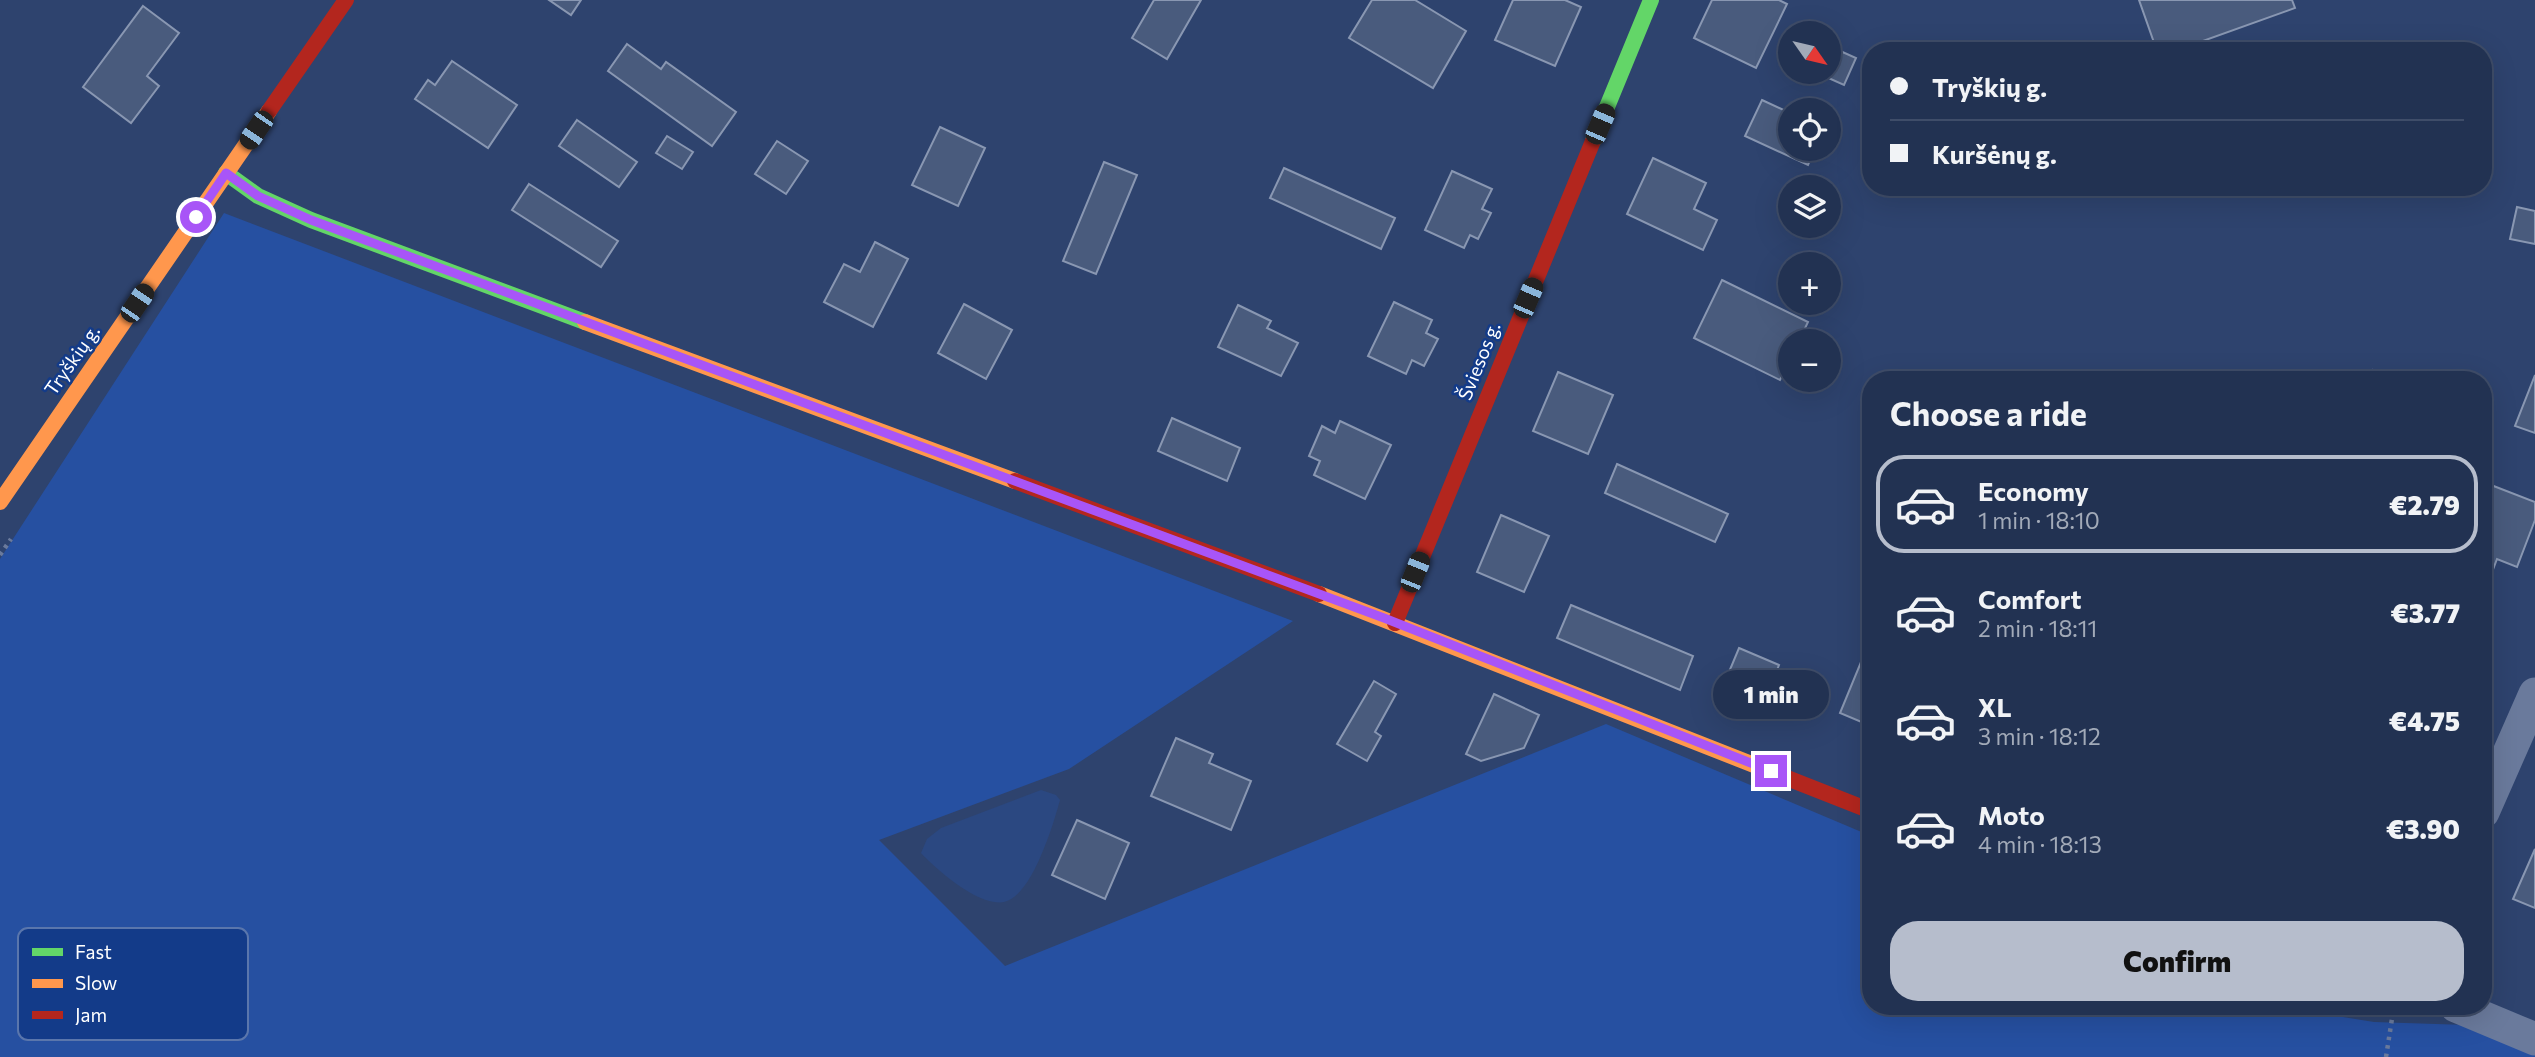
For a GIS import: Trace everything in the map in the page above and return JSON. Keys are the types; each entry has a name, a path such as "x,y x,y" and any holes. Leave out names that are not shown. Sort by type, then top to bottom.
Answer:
{"street":[{"name":"Tryškių g.","path":"0,502 346,0"},
{"name":"Šviesos g.","path":"1395,622 1651,0"},
{"path":"226,173 258,196 311,220 1395,622 1862,807"},
{"path":"2492,792 2535,694"},
{"path":"2478,1015 2535,1039"}],"path":[{"path":"2386,1057 2393,1015"}],"shaded area":[{"path":"224,213 1293,621 1069,769 879,840 1005,966 1606,724 1862,832 1862,1015 2330,1015 2374,1022 2467,1025 2535,1039 2535,1057 0,1057 0,559"},
{"path":"1041,790 1056,795 1060,800 1040,858 1024,887 1014,897 1004,902 983,899 959,886 921,853 927,839 941,828"}],"building":[{"path":"549,0 581,0 571,15"},
{"path":"1154,0 1201,0 1167,59 1132,38"},
{"path":"1372,0 1415,0 1466,31 1433,88 1349,38"},
{"path":"1513,0 1565,0 1581,7 1555,66 1495,40"},
{"path":"1712,0 1779,0 1787,4 1756,68 1694,38"},
{"path":"2139,0 2292,0 2295,8 2200,42 2154,42"},
{"path":"143,6 179,33 147,76 159,86 131,123 83,87"},
{"path":"627,44 661,69 666,62 736,112 712,146 608,71"},
{"path":"1841,51 1856,58 1844,85 1841,84"},
{"path":"452,61 517,105 488,148 415,99 428,80 435,85"},
{"path":"1762,100 1778,107 1778,151 1745,136"},
{"path":"577,120 637,162 619,187 559,146"},
{"path":"940,127 985,148 958,206 912,185"},
{"path":"667,136 693,152 682,169 656,153"},
{"path":"777,141 808,161 786,194 755,174"},
{"path":"1653,158 1706,183 1694,209 1717,220 1703,250 1627,214"},
{"path":"1104,162 1137,175 1096,274 1063,261"},
{"path":"1284,168 1395,218 1381,249 1270,198"},
{"path":"1452,171 1492,189 1482,209 1491,213 1478,239 1470,235 1464,248 1425,230"},
{"path":"529,184 618,241 601,267 512,210"},
{"path":"2517,207 2535,211 2535,244 2510,239"},
{"path":"875,242 908,259 873,327 824,302 844,264 860,272"},
{"path":"1722,280 1778,307 1778,315 1794,315 1808,322 1805,329 1778,329 1778,379 1694,338"},
{"path":"1394,302 1432,320 1426,333 1438,339 1424,366 1412,360 1406,374 1368,356"},
{"path":"964,304 1012,330 986,379 938,353"},
{"path":"1238,305 1271,321 1267,328 1298,343 1281,376 1218,347"},
{"path":"1558,372 1613,395 1588,454 1533,431"},
{"path":"2535,375 2535,433 2515,426"},
{"path":"1172,418 1240,448 1227,481 1158,451"},
{"path":"1340,421 1391,445 1365,499 1314,475 1320,461 1309,456 1322,426 1335,433"},
{"path":"1617,464 1728,514 1715,542 1605,493"},
{"path":"2492,485 2535,502 2535,520 2517,567 2497,559 2492,572"},
{"path":"1501,515 1549,536 1524,592 1477,572"},
{"path":"1571,605 1693,656 1680,690 1557,638"},
{"path":"1739,648 1779,665 1770,688 1729,672"},
{"path":"1861,662 1862,662 1862,722 1840,713"},
{"path":"1374,681 1396,694 1375,732 1381,736 1367,761 1337,744"},
{"path":"1494,694 1539,715 1524,748 1481,761 1466,754"},
{"path":"1176,738 1213,754 1209,763 1251,781 1231,830 1151,796"},
{"path":"1077,820 1129,843 1105,899 1052,875"},
{"path":"2535,849 2535,908 2513,899"}],"traffic: fast":[{"path":"1593,141 1651,0"},
{"path":"226,173 258,196 311,220 585,322"}],"traffic: slow":[{"path":"0,502 269,111"},
{"path":"585,322 1015,481"},
{"path":"1319,594 1782,776"}],"traffic: jam":[{"path":"269,111 346,0"},
{"path":"1395,623 1593,141"},
{"path":"1015,481 1319,594"},
{"path":"1782,776 1862,807"}],"route":[{"path":"196,217 226,173 258,196 311,220 1384,618 1771,771"}]}
